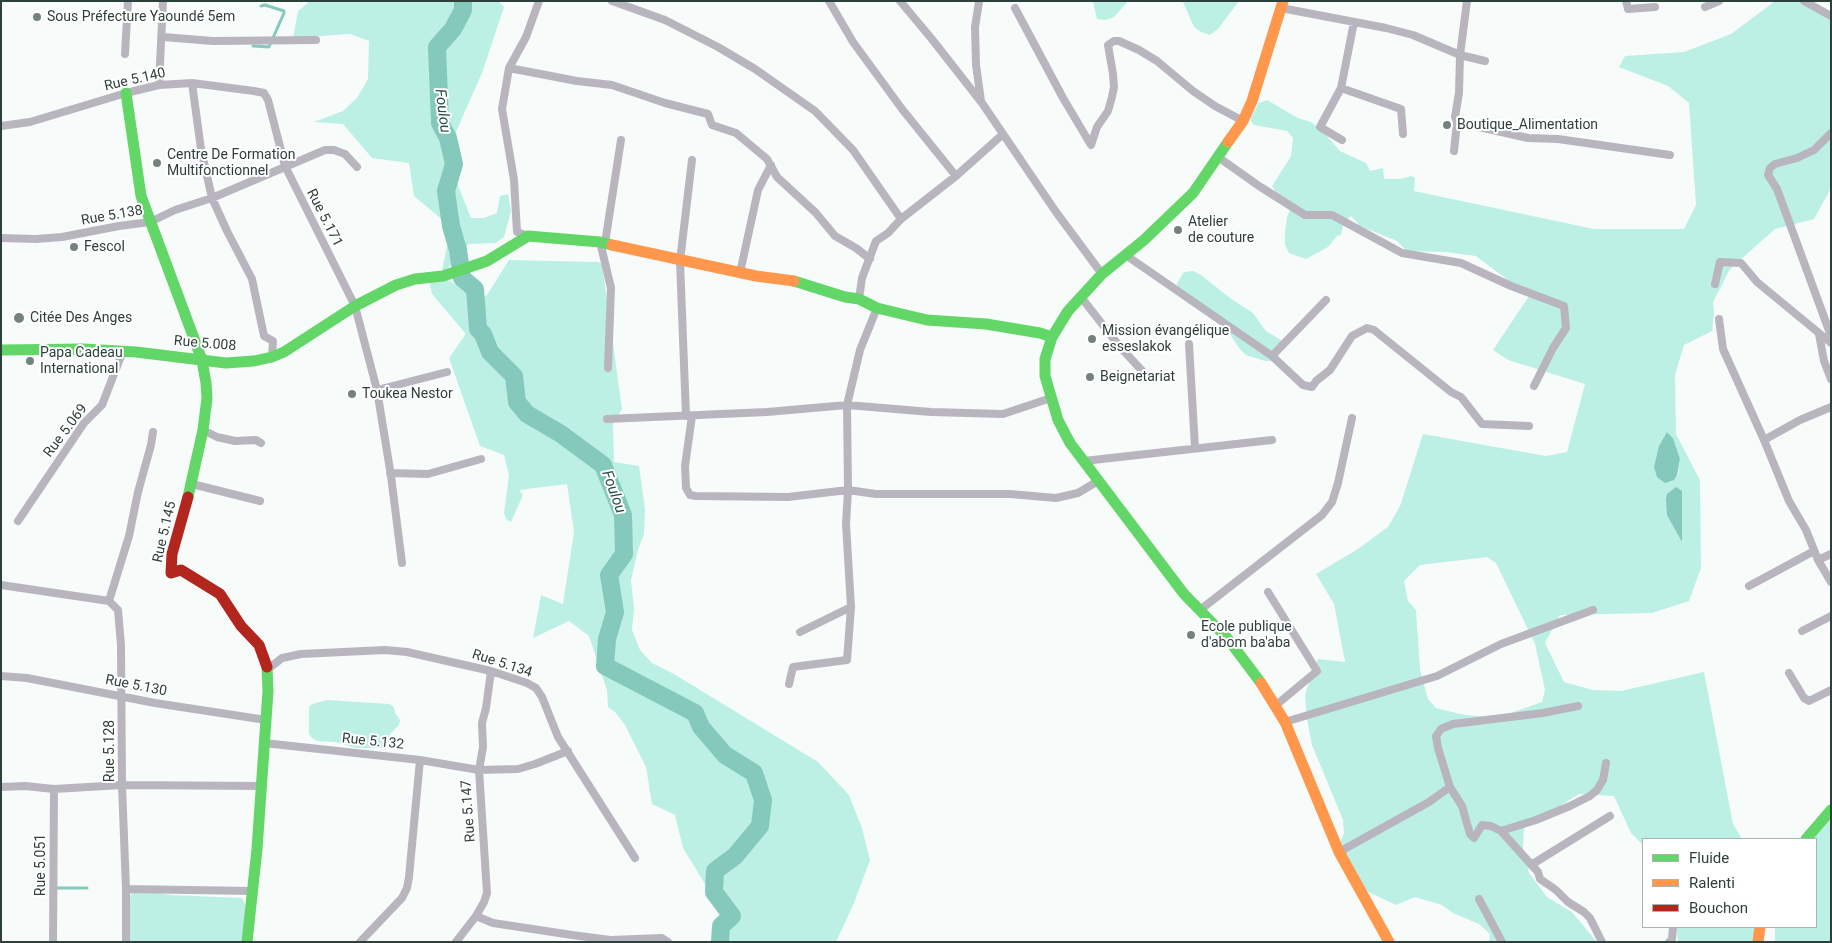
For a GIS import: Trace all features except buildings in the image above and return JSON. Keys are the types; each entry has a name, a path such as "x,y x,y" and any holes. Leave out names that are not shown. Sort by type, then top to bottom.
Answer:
{"street":[{"path":"125,54 128,1"},
{"path":"159,85 163,37 163,1"},
{"path":"539,1 526,36 509,68 502,109 514,180 517,232 528,236 602,243 740,273 795,281 845,297 858,299 877,308 927,320 986,324 1040,333 1052,337"},
{"path":"612,1 665,20 718,47 762,73 815,111 853,150 901,219"},
{"path":"829,1 864,56 956,176"},
{"path":"900,1 982,103 1102,274"},
{"path":"1454,151 1460,55 1467,1"},
{"path":"1626,1 1628,9 1655,7"},
{"path":"1705,7 1719,1"},
{"path":"1804,1 1816,5 1831,16"},
{"path":"978,2 975,27 976,65 982,103"},
{"path":"1390,942 1339,852 1285,722 1266,689 1234,646 1184,594 1070,443 1058,420 1051,398 1045,376 1045,360 1052,337 1068,311 1102,274 1127,256 1193,193 1243,121 1252,100 1282,5 1413,35 1460,55 1485,61"},
{"path":"1015,8 1063,98 1091,145 1097,127 1108,111 1112,98 1114,87 1108,45 1114,41 1119,41 1140,50 1157,61 1193,91 1215,106 1243,121"},
{"path":"1342,140 1320,127 1341,88 1354,22"},
{"path":"163,37 213,41 316,40"},
{"path":"509,68 577,81 612,85 665,103 708,114 712,125 736,132 767,159 777,177 816,213 835,236 856,248 870,259"},
{"path":"192,83 201,149 212,198 252,278 264,336 273,341 272,357"},
{"name":"Rue 5.140","path":"1,126 30,122 159,85 192,83"},
{"name":"Rue 5.171","path":"192,83 264,93 268,100 285,166 355,306 377,390 402,563"},
{"path":"1341,88 1402,109 1403,134"},
{"name":"Rue 5.145","path":"126,93 141,196 202,360 207,398 203,430 192,484 172,554 171,573 181,570 220,594 242,626 259,645 268,669 257,849 248,942"},
{"path":"1457,122 1528,138 1558,139 1670,155"},
{"path":"1831,133 1814,150 1770,168 1768,175 1777,189 1831,336"},
{"path":"858,299 862,278 876,241 956,176 1002,134"},
{"path":"608,368 611,288 602,243 622,140"},
{"name":"Rue 5.138","path":"1,238 36,239 62,237 150,222 175,210 212,198 325,150 334,150 345,154 357,167"},
{"path":"1218,157 1305,215 1332,215 1402,253 1461,263 1511,286 1564,306 1566,328 1553,348 1534,386"},
{"path":"692,160 680,261 689,416 686,488 690,494 707,497 788,497 848,490 876,494 1010,494 1056,498 1078,493 1098,480"},
{"path":"740,273 758,190 771,165"},
{"name":"Rue 5.008","path":"1,350 84,348 226,363 254,361 272,357 301,341 355,306 396,286 416,279 443,276 487,261 528,236"},
{"path":"1127,256 1272,356 1303,385 1312,387 1316,381 1330,370 1352,336 1366,328 1374,330 1451,392 1461,397 1482,424 1529,426"},
{"path":"1714,284 1720,262 1741,263 1757,282 1831,343"},
{"path":"1081,296 1120,347 1147,376"},
{"path":"1272,356 1326,300"},
{"path":"789,684 793,667 847,660 851,607 846,524 848,490 847,406 860,350 877,308"},
{"path":"1719,319 1723,349 1787,496 1806,530 1818,560 1831,582"},
{"path":"1819,334 1824,361 1831,379"},
{"path":"1189,344 1195,448"},
{"name":"Rue 5.069","path":"18,521 84,423 102,405 123,351"},
{"path":"377,390 447,372"},
{"path":"607,419 767,412 847,406 931,412 1003,414 1051,398"},
{"path":"1764,440 1800,420 1831,406"},
{"path":"1200,610 1322,516 1332,502 1352,418"},
{"path":"203,430 217,438 256,440 261,443"},
{"path":"1,585 109,601 130,536 138,492 153,432"},
{"path":"1084,461 1272,440"},
{"path":"390,473 428,474 481,459"},
{"path":"192,484 260,501"},
{"path":"1749,586 1814,551"},
{"path":"1818,560 1831,554"},
{"path":"1268,592 1317,671 1276,706"},
{"name":"Rue 5.128","path":"109,601 118,610 120,617 126,942"},
{"path":"800,632 851,607"},
{"path":"1285,722 1437,676 1501,644 1593,610"},
{"path":"1802,631 1831,616"},
{"name":"Rue 5.134","path":"268,669 282,658 301,654 385,650 407,652 491,671 527,683 536,688 542,697 556,732 635,858"},
{"name":"Rue 5.147","path":"456,942 476,916 487,893 479,770 483,747 482,722 486,708 491,671"},
{"path":"1789,673 1804,698 1809,701 1831,690"},
{"name":"Rue 5.130","path":"1,676 27,678 266,720"},
{"path":"1578,706 1543,713 1453,724 1445,726 1436,736 1450,787 1462,806 1470,834 1474,838 1482,825 1491,826 1501,831 1538,872 1540,879 1590,918 1602,942"},
{"name":"Rue 5.132","path":"264,742 420,760 479,770 518,768 535,764 568,751"},
{"path":"360,942 402,898 406,888 409,877 420,760"},
{"path":"1501,831 1536,820 1590,796 1603,780 1606,763"},
{"path":"1,786 54,789 122,785 261,786"},
{"path":"1339,852 1421,807 1450,787"},
{"name":"Rue 5.051","path":"53,942 54,789"},
{"path":"1807,838 1831,810"},
{"path":"1531,865 1610,816"},
{"path":"126,889 252,891"},
{"path":"1479,899 1502,942"},
{"path":"476,916 493,923 572,935 610,940 662,938 668,942"},
{"path":"1669,942 1672,939 1673,928"},
{"path":"1758,942 1760,928"}],"shaded area":[{"path":"310,1 501,1 500,3 504,7 482,73 451,143 451,168 471,218 484,218 497,213 500,196 508,194 511,211 504,237 496,243 469,244 441,276 448,241 445,222 414,196 409,163 372,158 343,124 314,122 343,111 357,98 368,79 369,41 350,34 293,38 298,11"},
{"path":"1093,1 1128,1 1114,17 1105,20 1097,19"},
{"path":"1181,1 1239,1 1218,29 1210,35 1194,27"},
{"path":"1775,1 1805,1 1831,16 1831,188 1814,219 1775,229 1730,269 1713,302 1712,331 1684,345 1675,375 1676,434 1700,480 1701,568 1689,601 1652,613 1560,615 1545,643 1564,682 1593,690 1621,691 1704,672 1733,824 1741,838 1642,838 1642,844 1631,833 1614,796 1579,794 1524,828 1523,849 1529,873 1547,897 1572,912 1597,942 1489,942 1490,934 1479,924 1453,913 1442,905 1415,897 1396,905 1358,887 1337,851 1344,833 1343,820 1312,745 1305,694 1318,659 1345,662 1334,604 1316,574 1358,549 1388,527 1400,506 1423,434 1546,456 1567,452 1585,384 1508,360 1493,350 1529,296 1476,256 1446,252 1407,251 1397,241 1360,226 1351,216 1344,222 1341,235 1337,236 1328,247 1306,259 1289,253 1285,245 1285,232 1287,217 1292,205 1277,194 1272,186 1291,156 1293,138 1287,131 1254,125 1251,117 1259,103 1267,100 1298,118 1311,122 1340,151 1366,163 1370,171 1383,168 1384,179 1399,179 1412,176 1415,178 1414,191 1594,229 1684,229 1696,205 1689,103 1668,86 1619,67 1625,56 1684,52 1731,34","holes":["1667,432 1673,438 1680,459 1678,476 1674,480","1487,557 1496,563 1535,644 1545,690 1542,702 1508,714 1484,717 1436,708 1428,699 1420,670 1416,610 1408,601 1404,581 1420,565"]},
{"path":"509,260 598,262 602,264 622,409 613,424 614,462 639,466 645,509 644,534 631,580 634,609 632,630 640,650 652,663 674,674 818,762 849,795 862,828 870,860 854,903 836,942 712,942 712,936 721,910 683,848 675,815 652,804 646,767 625,725 615,712 608,707 607,690 589,636 569,621 533,638 541,595 563,604 574,532 567,484 519,490 523,495 511,522 506,519 504,513 509,475 504,455 480,446 449,358 465,333 432,294 430,283 441,276 480,298 487,295"},
{"path":"1193,271 1253,313 1266,331 1281,340 1282,344 1273,361 1265,361 1246,355 1226,328 1177,292 1177,283 1184,272"},
{"path":"1667,432 1673,438 1680,459 1677,476 1674,480 1665,483 1657,477 1654,467 1659,446"},
{"path":"1676,487 1682,491 1682,542 1667,515 1667,494"},
{"path":"327,700 390,704 394,707 395,713 400,720 399,725 390,734 388,746 382,748 356,748 335,742 317,741 312,738 309,734 309,707 312,704"},
{"path":"1831,808 1831,942 1775,942 1775,928 1817,928 1817,838 1806,838"},
{"path":"143,891 171,895 242,898 245,904 245,941 129,942 128,903 132,892"},
{"path":"1676,928 1758,928 1752,942 1678,942"}],"waterway":[{"name":"Foulou","path":"463,1 463,10 453,29 437,47 440,123 448,138 454,164 446,191 451,226 458,250 462,278 475,289 478,329 483,334 490,352 514,376 517,402 527,414 561,434 603,465 623,515 624,554 609,575 615,612 607,639 605,666 695,713 701,727 725,755 754,773 763,800 760,826 735,856 715,871 714,892 732,916 721,926 720,942"},
{"path":"253,46 269,47 284,13 284,11 265,5 261,6"},
{"path":"53,888 87,888"}],"traffic: fast":[{"path":"126,93 141,196 202,360 206,383 207,398 203,430 188,497"},
{"path":"1228,142 1193,193 1144,240 1102,274 1068,311 1052,337 1045,359 1045,376 1058,420 1070,443 1184,594 1228,639 1261,683"},
{"path":"1,350 83,349 136,352 226,363 254,361 284,352 355,306 396,285 415,279 443,276 487,261 528,236 600,242 612,245"},
{"path":"794,281 845,297 859,299 877,308 927,320 986,324 1040,333 1052,337"},
{"path":"247,942 257,849 268,691 267,667"},
{"path":"1807,838 1831,810"}],"traffic: slow":[{"path":"1228,142 1243,121 1252,101 1283,1"},
{"path":"612,245 756,276 794,281"},
{"path":"1261,683 1285,722 1339,852 1389,942"},
{"path":"1758,942 1760,928"}],"traffic: jam":[{"path":"188,497 172,554 171,573 181,570 220,594 241,626 259,645 267,667"}],"place":[{"name":"Sous Préfecture Yaoundé 5em","path":"37,17"},
{"name":"Boutique_Alimentation","path":"1447,125"},
{"name":"Centre De Formation Multifonctionnel","path":"157,163"},
{"name":"Atelier de couture","path":"1178,230"},
{"name":"Fescol","path":"74,247"},
{"name":"Citée Des Anges","path":"19,318"},
{"name":"Mission évangélique esseslakok","path":"1092,339"},
{"name":"Papa Cadeau International","path":"30,361"},
{"name":"Beignetariat","path":"1090,377"},
{"name":"Toukea Nestor","path":"352,394"},
{"name":"Ecole publique d'abom ba'aba","path":"1191,635"}]}
